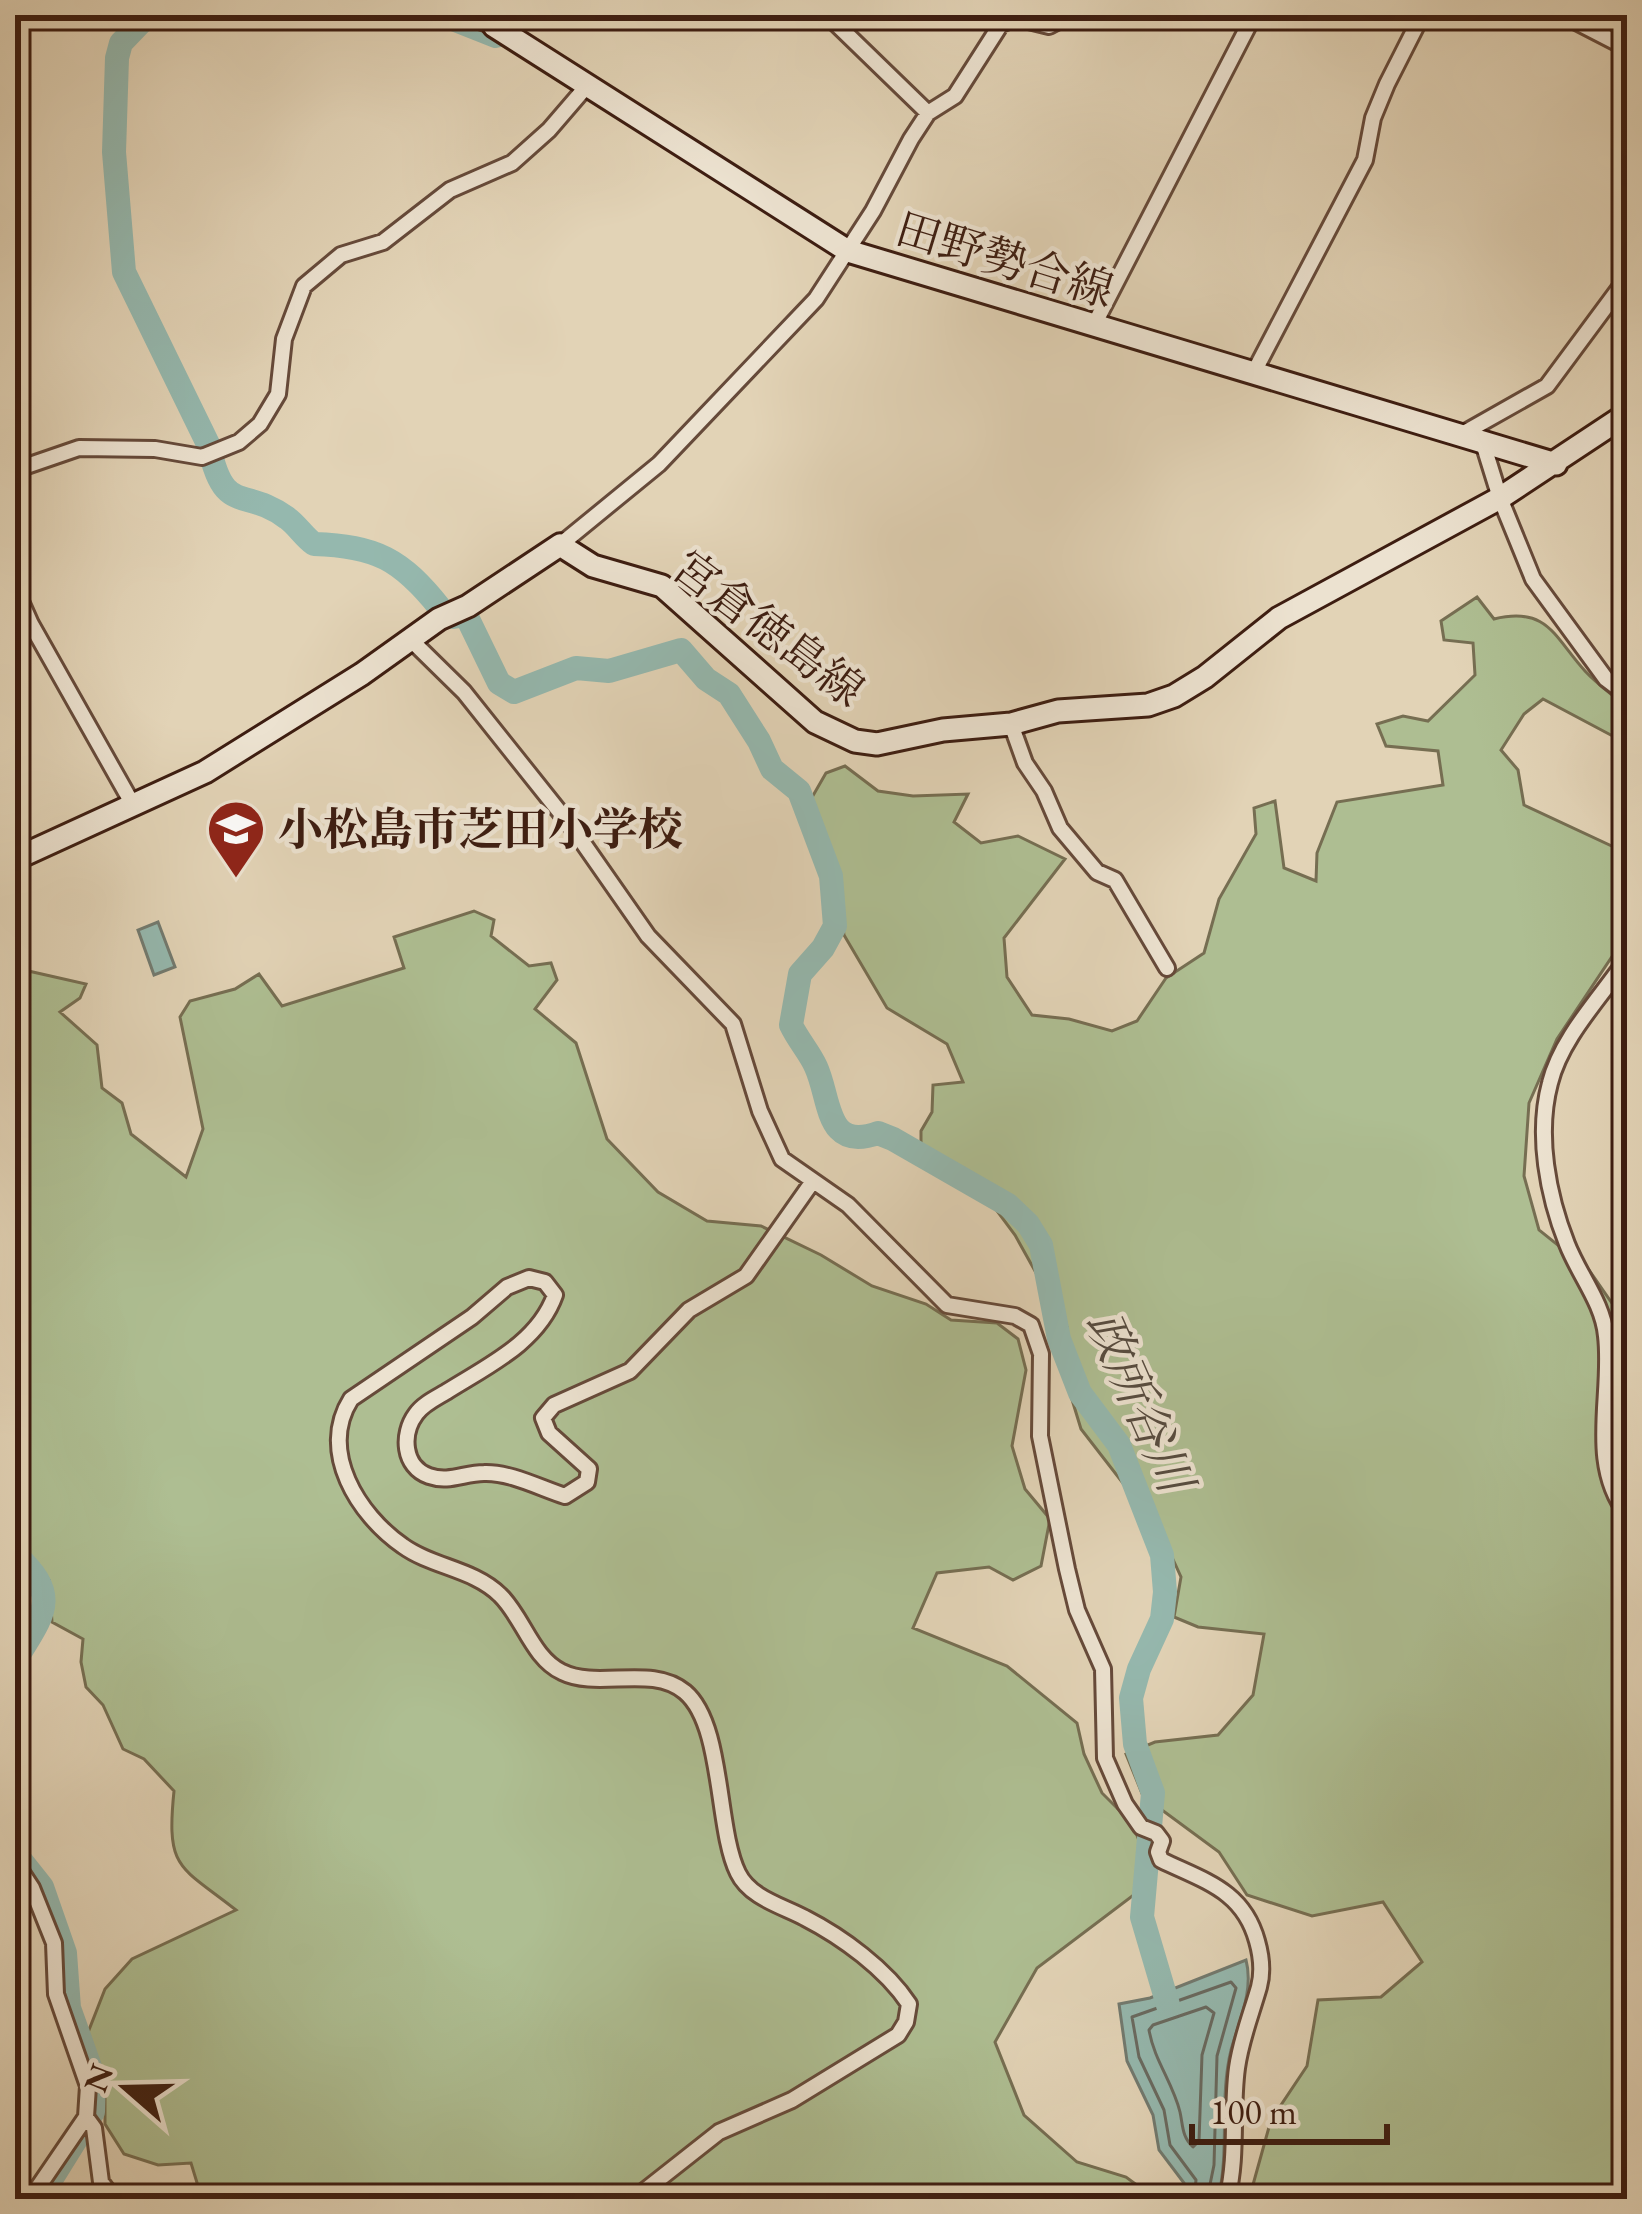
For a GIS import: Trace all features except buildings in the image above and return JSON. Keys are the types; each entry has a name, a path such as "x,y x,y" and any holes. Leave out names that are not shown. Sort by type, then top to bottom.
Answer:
{"main road":[{"name":"田野勢合線","path":"500,20 586,88 848,251 1556,464"},
{"name":"宮倉徳島線","path":"560,544 592,566 662,586 815,722 840,735 877,744 943,730 1011,724 1058,711 1117,709 1174,696 1279,618 1500,498 1627,414"},
{"path":"15,859 205,772 560,544"}],"street":[{"path":"462,15 500,20"},
{"path":"827,15 928,113"},
{"path":"560,544 659,464 816,299 928,113 956,96 1001,24 1016,19 1049,26 1070,15"},
{"path":"1093,327 1254,15"},
{"path":"1254,372 1365,160 1380,101 1422,15"},
{"path":"1563,15 1627,48"},
{"path":"15,470 93,446 155,448 185,457 211,454 239,442 270,411 278,394 284,339 304,286 341,255 383,242 450,190 512,163 586,88"},
{"path":"1627,278 1547,386 1472,437 1533,579 1606,679 1627,695"},
{"path":"15,588 132,802"},
{"path":"410,639 464,692 574,830 648,936 733,1024 774,1148 848,1205 947,1305 1016,1316 1031,1324 1041,1354 1040,1436 1077,1610 1103,1669 1105,1758 1114,1784 1141,1827 1162,1841 1161,1860 1246,1909 1260,1953 1261,1982 1243,2029 1238,2062 1236,2136 1227,2199"},
{"path":"1011,724 1025,763 1060,828 1097,872 1115,880 1167,968"},
{"path":"1627,959 1569,1041 1550,1081 1546,1112 1553,1208 1606,1332 1606,1468 1627,1514"},
{"path":"634,2199 719,2132 792,2100 898,2036 909,2004 899,1989 841,1939 749,1888 738,1873 717,1775 700,1715 689,1695 656,1680 584,1681 556,1670 503,1597 486,1583 403,1546 373,1520 354,1495 338,1449 342,1413 350,1399 472,1317 507,1287 529,1278 545,1282 555,1295 547,1316 494,1363 426,1404 414,1415 405,1439 407,1454 423,1475 448,1480 482,1473 499,1475 565,1496 573,1494 587,1482 589,1469 548,1433 543,1418 554,1406 630,1371 689,1310 746,1276 813,1181"},
{"path":"15,1862 32,1888 53,1943 56,1994 88,2086 86,2117 30,2199"},
{"path":"86,2117 94,2128 101,2182 114,2199"}],"green space":[{"path":"1477,597 1494,619 1527,617 1548,627 1589,675 1622,703 1624,742 1543,699 1524,714 1501,750 1518,770 1524,805 1618,849 1627,858 1627,934 1557,1039 1529,1103 1524,1176 1539,1230 1589,1270 1627,1325 1627,2199 1249,2199 1271,2120 1307,2066 1318,2000 1381,1997 1422,1962 1383,1902 1312,1916 1247,1895 1219,1852 1143,1796 1126,1754 1155,1742 1218,1735 1253,1695 1264,1634 1198,1627 1174,1617 1181,1577 1160,1531 1081,1429 1063,1370 1067,1327 1015,1235 989,1200 921,1166 921,1131 932,1112 933,1085 963,1082 947,1044 887,1008 844,935 835,874 807,806 826,773 845,766 878,791 913,796 968,794 954,822 981,843 1018,836 1065,859 1004,938 1007,977 1032,1015 1112,1031 1137,1021 1166,978 1204,953 1219,899 1256,834 1254,808 1275,801 1284,868 1316,881 1317,853 1337,802 1443,785 1438,751 1386,746 1377,724 1403,716 1428,721 1475,675 1473,643 1444,640 1441,621"},
{"path":"474,911 494,920 491,936 529,966 551,963 557,980 535,1009 576,1043 607,1139 658,1192 707,1221 761,1226 872,1286 926,1304 951,1320 997,1323 1018,1339 1026,1370 1012,1446 1025,1489 1050,1519 1041,1566 1013,1580 989,1567 937,1573 913,1628 1007,1666 1077,1723 1084,1754 1102,1793 1132,1823 1142,1848 1139,1891 1037,1968 995,2042 1024,2115 1077,2162 1126,2177 1145,2191 1145,2199 202,2199 191,2163 158,2165 124,2154 105,2124 105,2076 87,2035 105,1989 132,1959 236,1910 181,1863 172,1837 174,1791 144,1759 123,1749 103,1705 86,1687 83,1639 52,1622 49,1580 15,1537 15,968 86,984 80,998 60,1012 97,1045 102,1088 122,1103 131,1134 186,1177 203,1129 180,1017 190,1001 235,989 259,974 282,1006 404,968 394,937"}],"water":[{"path":"158,922 175,967 154,975 138,930"},
{"path":"1246,1960 1247,1994 1227,2068 1218,2199 1182,2199 1184,2183 1159,2150 1153,2115 1127,2061 1119,2004 1150,1998"}],"waterway":[{"path":"148,15 121,43 117,58 114,152 124,272 209,446 221,483 238,497 287,518 314,544 354,548 386,558 413,578 440,608"},
{"path":"443,15 496,36 521,15"},
{"name":"政所谷川","path":"453,617 466,615 499,683 514,692 576,668 609,671 681,650 706,679 729,694 772,769 799,791 831,876 835,926 800,974 791,1025 816,1067 833,1120 848,1135 878,1133 893,1139 1008,1205 1041,1245 1059,1339 1080,1393 1119,1445 1162,1555 1162,1619 1131,1698 1135,1744 1153,1793 1142,1917 1168,2005"},
{"path":"15,1554 30,1569 43,1594 40,1618 15,1661"},
{"path":"15,1853 42,1887 65,1953 69,2008 94,2078 93,2112 39,2199"}],"place":[{"name":"小松島市芝田小学校","path":"236,880"}]}
